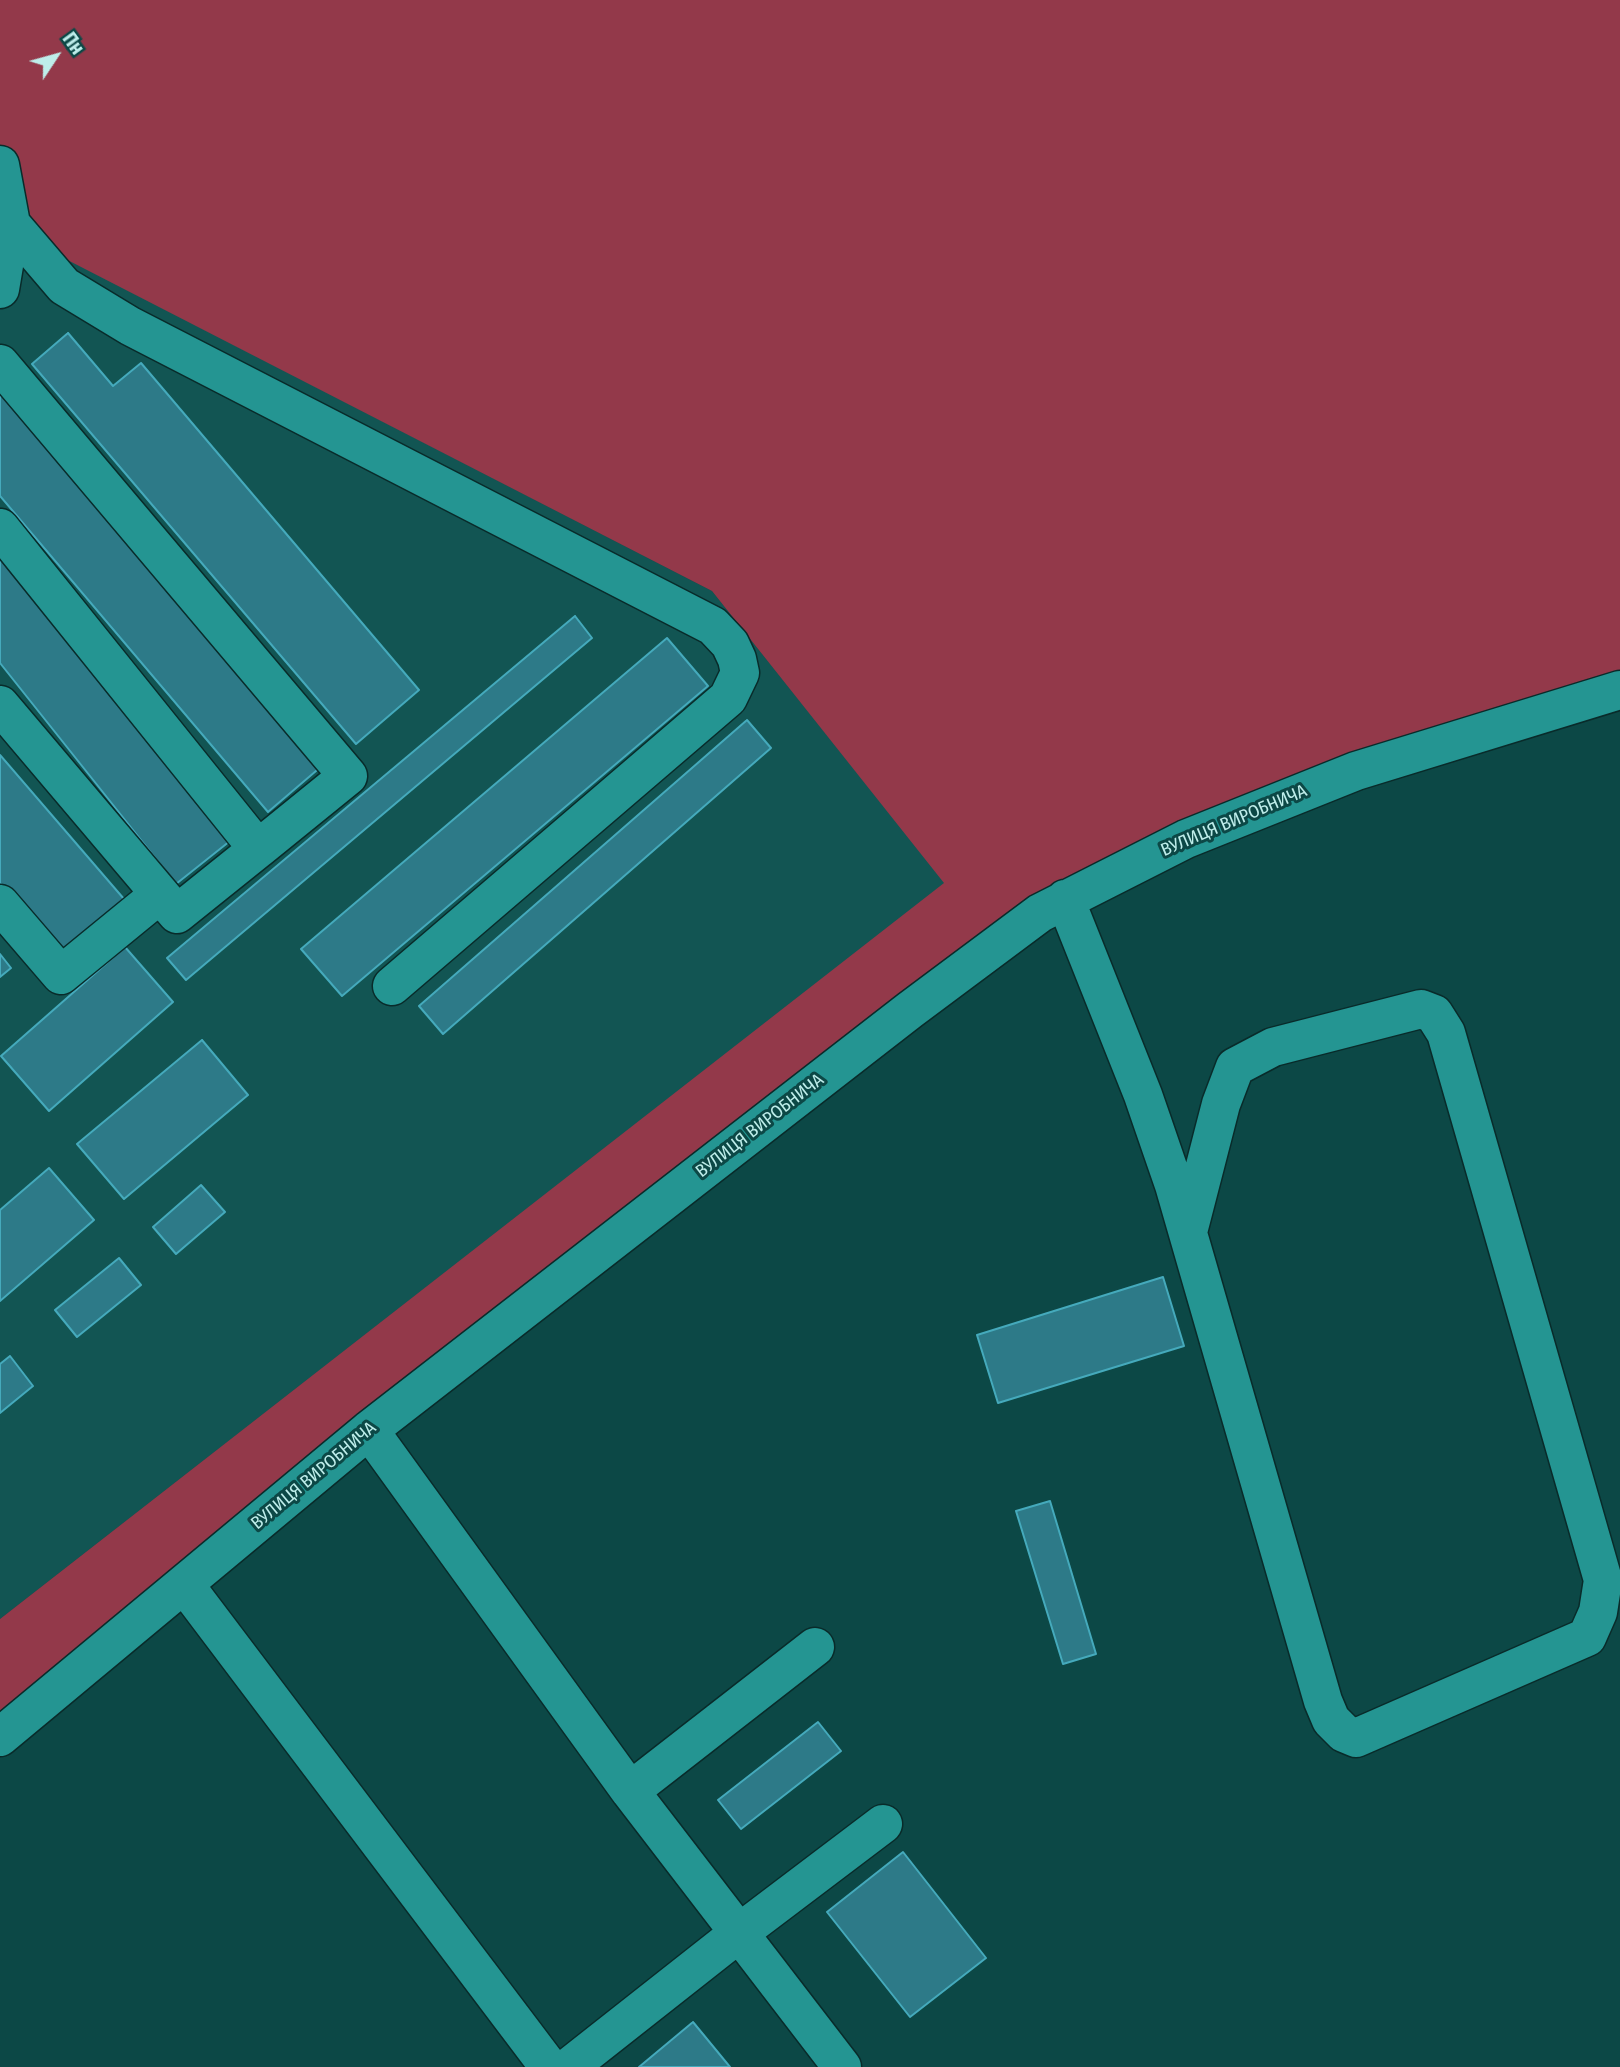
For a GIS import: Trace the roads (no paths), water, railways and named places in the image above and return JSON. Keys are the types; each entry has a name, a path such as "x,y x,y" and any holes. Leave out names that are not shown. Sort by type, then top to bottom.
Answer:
{"street":[{"path":"0,165 11,224 0,289"},
{"path":"11,224 64,286 131,326 713,626 730,644 740,673 728,698 393,986"},
{"path":"0,364 348,776 177,914 0,705"},
{"path":"0,528 258,849"},
{"name":"ВУЛИЦЯ ВИРОБНИЧА","path":"0,1737 369,1430 910,1010 1040,914 1186,839 1356,771 1620,690"},
{"path":"0,904 61,975 160,894"},
{"path":"1065,899 1143,1095 1188,1233 1323,1701 1331,1720 1344,1733 1356,1738 1587,1637 1598,1612 1603,1580 1446,1033 1434,1014 1421,1009 1273,1047 1235,1067 1220,1104 1188,1233"},
{"path":"369,1430 630,1791 842,2067"},
{"path":"184,1584 549,2067"},
{"path":"630,1791 815,1647"},
{"path":"569,2067 883,1824"}]}
